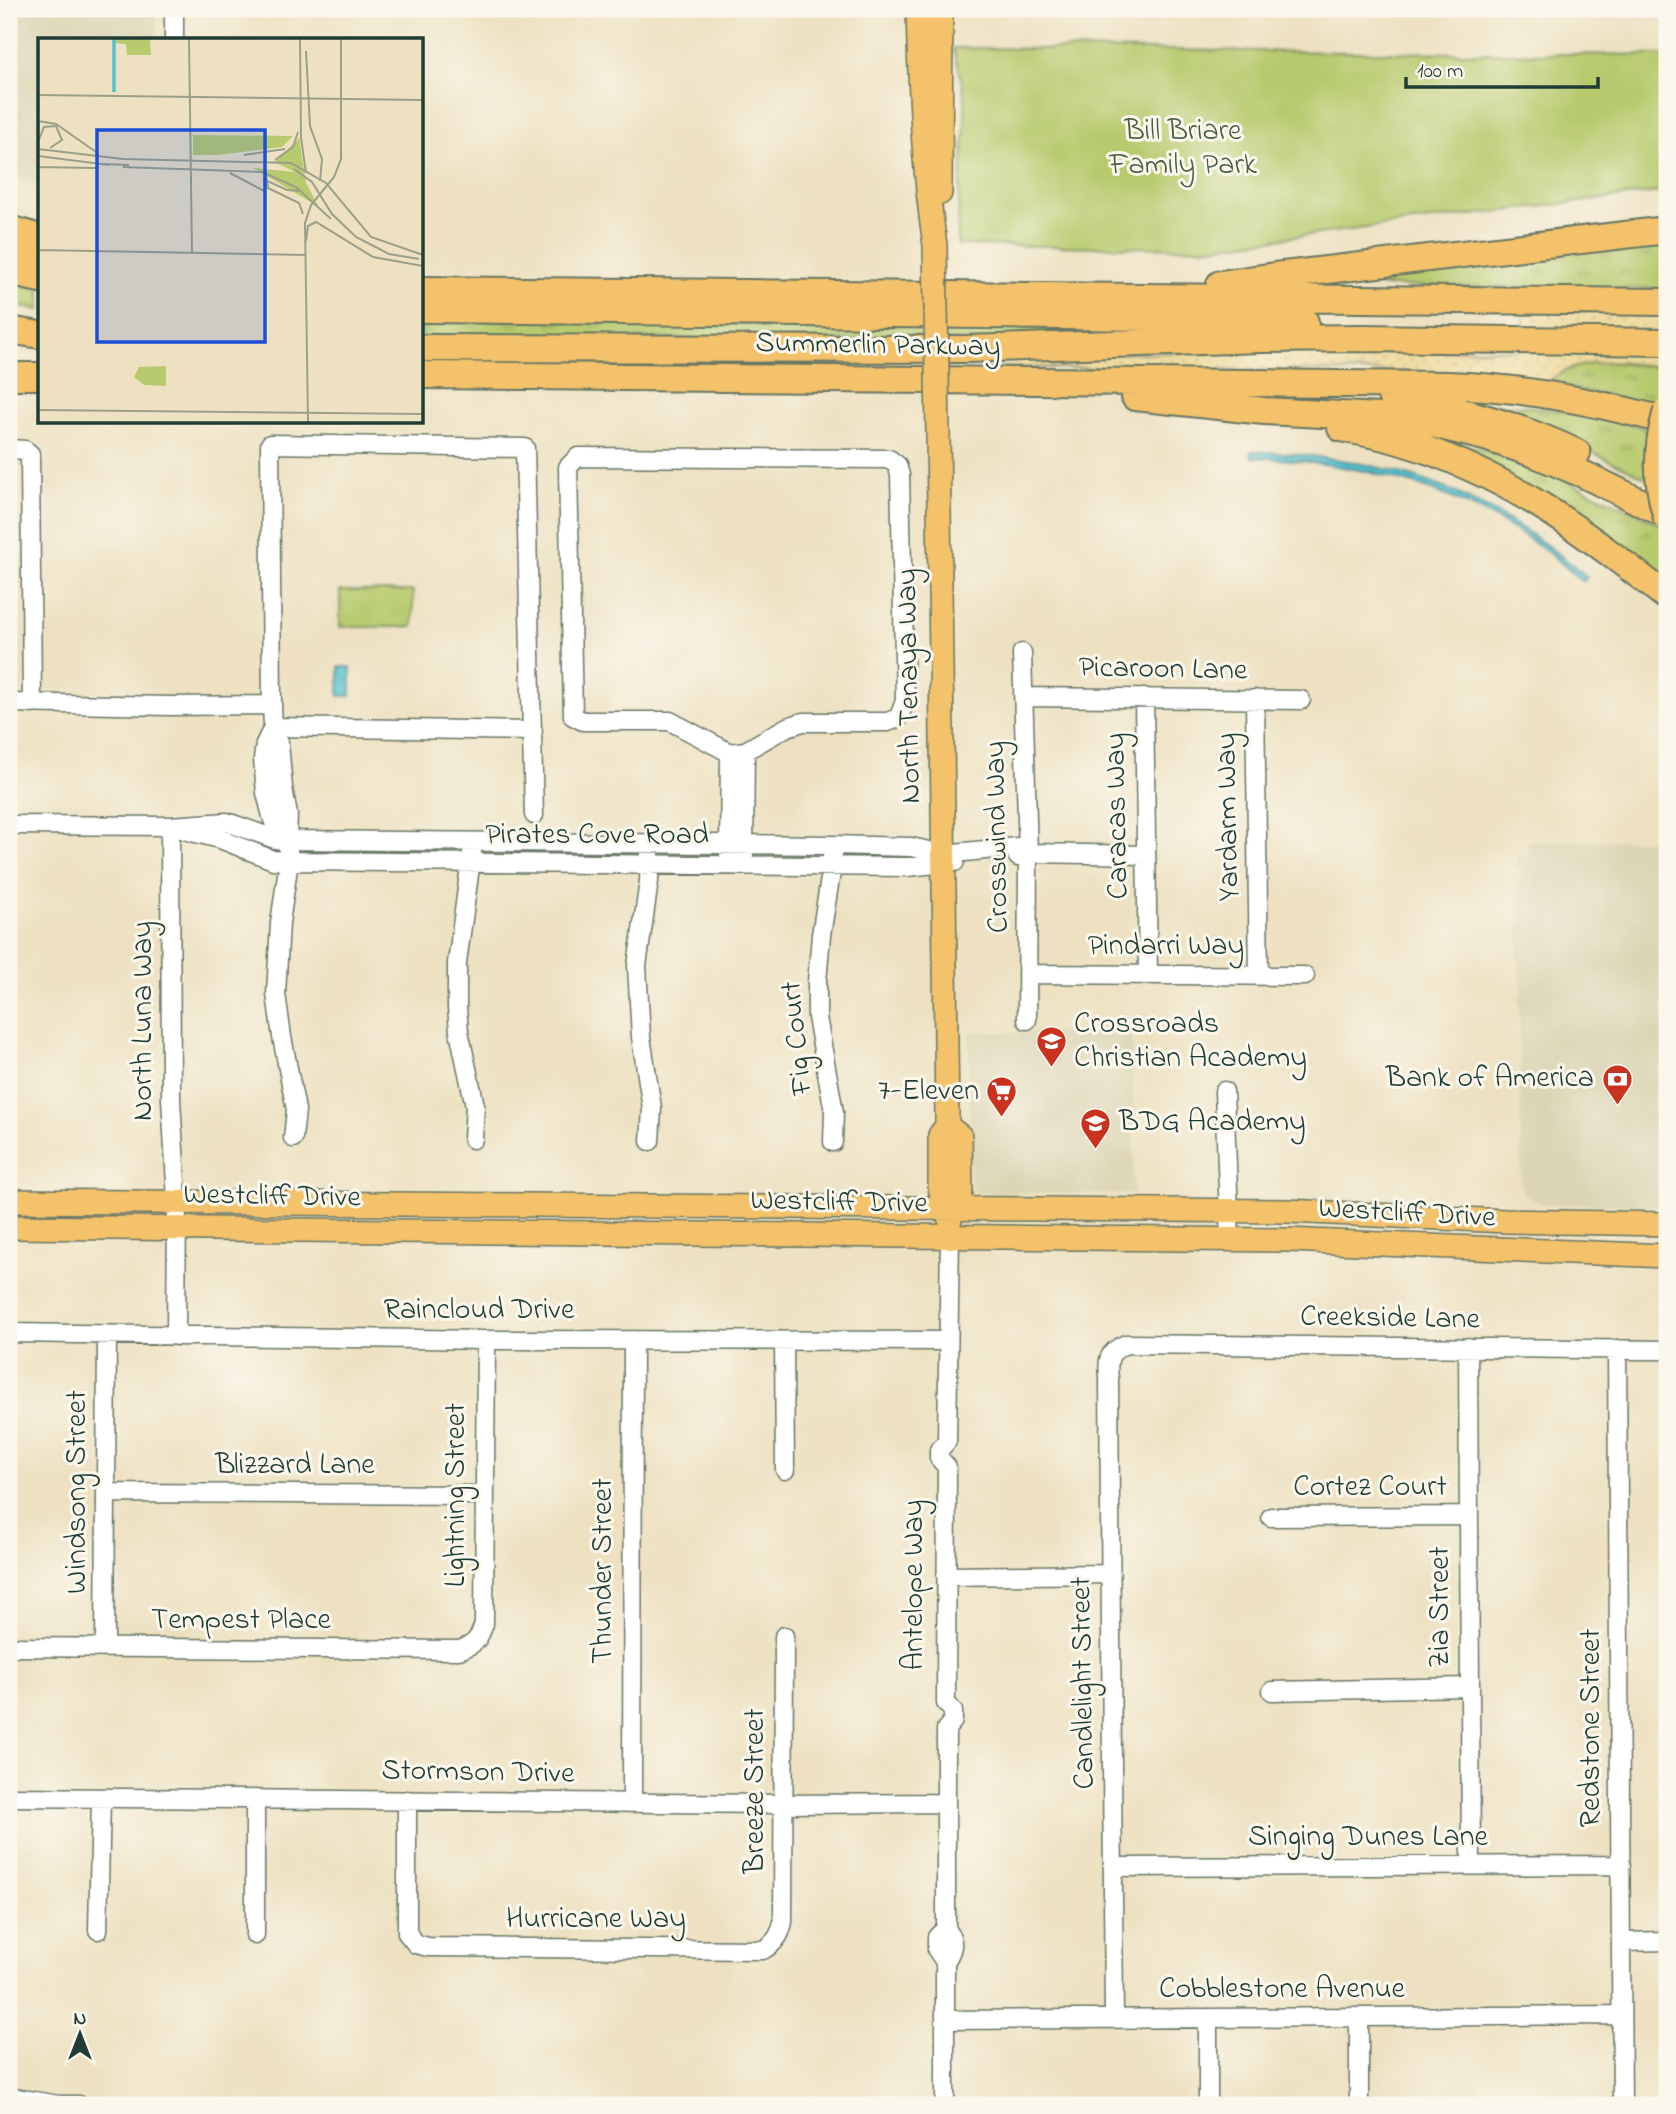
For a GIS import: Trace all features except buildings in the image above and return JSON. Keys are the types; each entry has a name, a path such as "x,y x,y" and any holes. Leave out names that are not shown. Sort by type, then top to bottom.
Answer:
{"highway":[{"path":"9,229 38,237"},
{"path":"1138,297 1286,275 1667,230"},
{"path":"9,255 38,260"},
{"path":"9,272 38,279"},
{"name":"Summerlin Parkway","path":"424,290 1138,297"},
{"path":"1138,297 1667,302"},
{"path":"424,309 1155,317 1524,332 1667,342"},
{"path":"424,348 966,349 1524,332 1667,325"},
{"path":"9,330 38,335"},
{"name":"Summerlin Parkway","path":"424,374 1334,384"},
{"path":"9,376 38,376"},
{"path":"979,380 1264,411 1400,418 1463,431 1511,445 1561,465 1667,517"},
{"path":"1334,384 1449,384 1489,387 1581,401 1667,421"},
{"path":"1334,384 1447,407 1508,424 1571,450 1667,496"},
{"path":"1264,411 1396,440 1473,468 1517,490 1570,523 1667,597"},
{"path":"1667,411 1658,460 1660,487 1667,517"}],"main road":[{"name":"North Tenaya Way","path":"918,9 931,77"},
{"name":"North Tenaya Way","path":"941,9 922,137 934,196 947,1126 940,1135 940,1192 950,1222"},
{"name":"North Tenaya Way","path":"931,77 925,78 930,87 932,138 940,168 934,196"},
{"name":"Westcliff Drive","path":"9,1200 177,1215 950,1222 1230,1211 1667,1224"},
{"name":"Westcliff Drive","path":"9,1227 177,1215"},
{"path":"1504,1250 1506,1221"},
{"name":"Westcliff Drive","path":"950,1222 1230,1239 1310,1240 1667,1256"},
{"path":"1589,1254 1617,1241 1653,1239 1667,1233"}],"street":[{"path":"174,9 174,38"},
{"path":"293,1138 296,1110 275,994 280,923 289,861 287,840 272,820 263,759 265,744 273,727 270,444 525,448 534,815"},
{"path":"9,449 25,450 30,454 32,704"},
{"path":"578,457 889,460 897,465 900,475 905,701 899,717 888,722 803,722 737,752 670,721 583,721 573,716 568,467 578,457"},
{"name":"Crosswind Way","path":"1022,653 1028,853 1027,1020"},
{"name":"Picaroon Lane","path":"1025,697 1301,700"},
{"name":"Caracas Way","path":"1144,698 1148,975"},
{"name":"Yardarm Way","path":"1255,699 1259,976"},
{"path":"9,704 272,705"},
{"path":"273,727 533,731"},
{"path":"737,752 737,865"},
{"name":"Pirates Cove Road","path":"9,825 170,826 227,821 275,839 287,840 911,847 943,859"},
{"name":"Pirates Cove Road","path":"170,826 220,839 273,860 289,861 906,867 943,859 1017,857 1028,853 1146,855"},
{"name":"North Luna Way","path":"170,826 172,1109 177,1215 176,1336"},
{"path":"473,842 457,963 459,1031 475,1106 473,1139"},
{"path":"650,844 649,881 637,966 641,1037 652,1108 650,1141"},
{"name":"Fig Court","path":"831,845 832,866 817,982 817,1017 834,1112 833,1142"},
{"name":"Pindarri Way","path":"1027,974 1305,976"},
{"path":"1224,1091 1230,1239"},
{"name":"Antelope Way","path":"945,2105 945,1962 937,1950 937,1937 946,1928 946,1729 938,1721 938,1712 946,1703 947,1467 939,1458 939,1450 947,1441 950,1222"},
{"name":"Raincloud Drive","path":"9,1333 486,1340 948,1341"},
{"name":"Windsong Street","path":"105,1648 107,1336"},
{"name":"Lightning Street","path":"472,1646 480,1637 484,1624 486,1340"},
{"name":"Thunder Street","path":"632,1803 633,1340"},
{"path":"784,1340 785,1470"},
{"name":"Creekside Lane","path":"1114,1349 1126,1344 1667,1350"},
{"name":"Zia Street","path":"1468,1347 1471,1866"},
{"name":"Candlelight Street","path":"1114,1349 1107,1363 1114,2019"},
{"name":"Redstone Street","path":"1617,1349 1622,2105"},
{"name":"Blizzard Lane","path":"106,1493 485,1495"},
{"name":"Cortez Court","path":"1271,1517 1469,1516"},
{"path":"946,1576 1111,1574"},
{"name":"Breeze Street","path":"773,1944 780,1934 783,1922 784,1636"},
{"name":"Tempest Place","path":"9,1647 459,1650 472,1646"},
{"path":"1272,1691 1470,1687"},
{"name":"Stormson Drive","path":"9,1797 946,1803"},
{"path":"98,1930 100,1798"},
{"path":"255,1799 255,1935"},
{"name":"Hurricane Way","path":"407,1800 407,1933 416,1944 428,1947 763,1950 773,1944"},
{"name":"Singing Dunes Lane","path":"1114,1867 1621,1865"},
{"path":"1620,1942 1667,1941"},
{"name":"Cobblestone Avenue","path":"945,2020 1620,2015"},
{"path":"1359,2017 1359,2105"},
{"path":"1208,2018 1208,2105"},
{"path":"9,2097 59,2105 79,2105"}],"shaded area":[{"path":"9,9 156,9 157,37 222,38 38,38 38,185 9,178"},
{"path":"1667,840 1667,1206 1541,1204 1523,1193 1521,1180 1522,1078 1519,997 1522,990 1521,966 1518,960 1518,882 1521,874 1519,872 1526,869 1517,869 1517,856 1527,856 1528,841"},
{"path":"969,1032 1132,1033 1134,1194 980,1193 973,1190 970,1183"}],"green space":[{"name":"Bill Briare Family Park","path":"953,48 1667,55 1667,191 1203,248 958,245 965,102"},
{"path":"1667,237 1667,289 1275,285"},
{"path":"9,283 38,289 38,310 9,305"},
{"path":"424,319 1236,329 957,341 424,337"},
{"path":"1607,362 1667,368 1667,409 1547,383 1568,370"},
{"path":"1450,401 1560,411 1614,420 1667,434 1667,488 1560,437"},
{"path":"1405,432 1452,441 1530,464 1667,527 1667,547 1663,547 1667,554 1667,588"},
{"path":"340,591 413,591 413,627 340,627"}],"sand":[{"path":"1524,310 1667,312 1667,368 1620,362 1588,364 1559,374 1547,383 1402,372 649,363 741,357 1524,349"}],"water":[{"path":"1251,451 1347,461 1390,470 1431,483 1470,499 1509,520 1587,577 1583,582 1547,552 1509,526 1439,493 1366,472 1329,465 1251,457"},
{"path":"339,667 351,667 351,696 339,696"}],"place":[{"name":"Crossroads Christian Academy","path":"1051,1069"},
{"name":"Bank of America","path":"1617,1106"},
{"name":"7-Eleven","path":"1002,1119"},
{"name":"BDG Academy","path":"1096,1150"}]}
